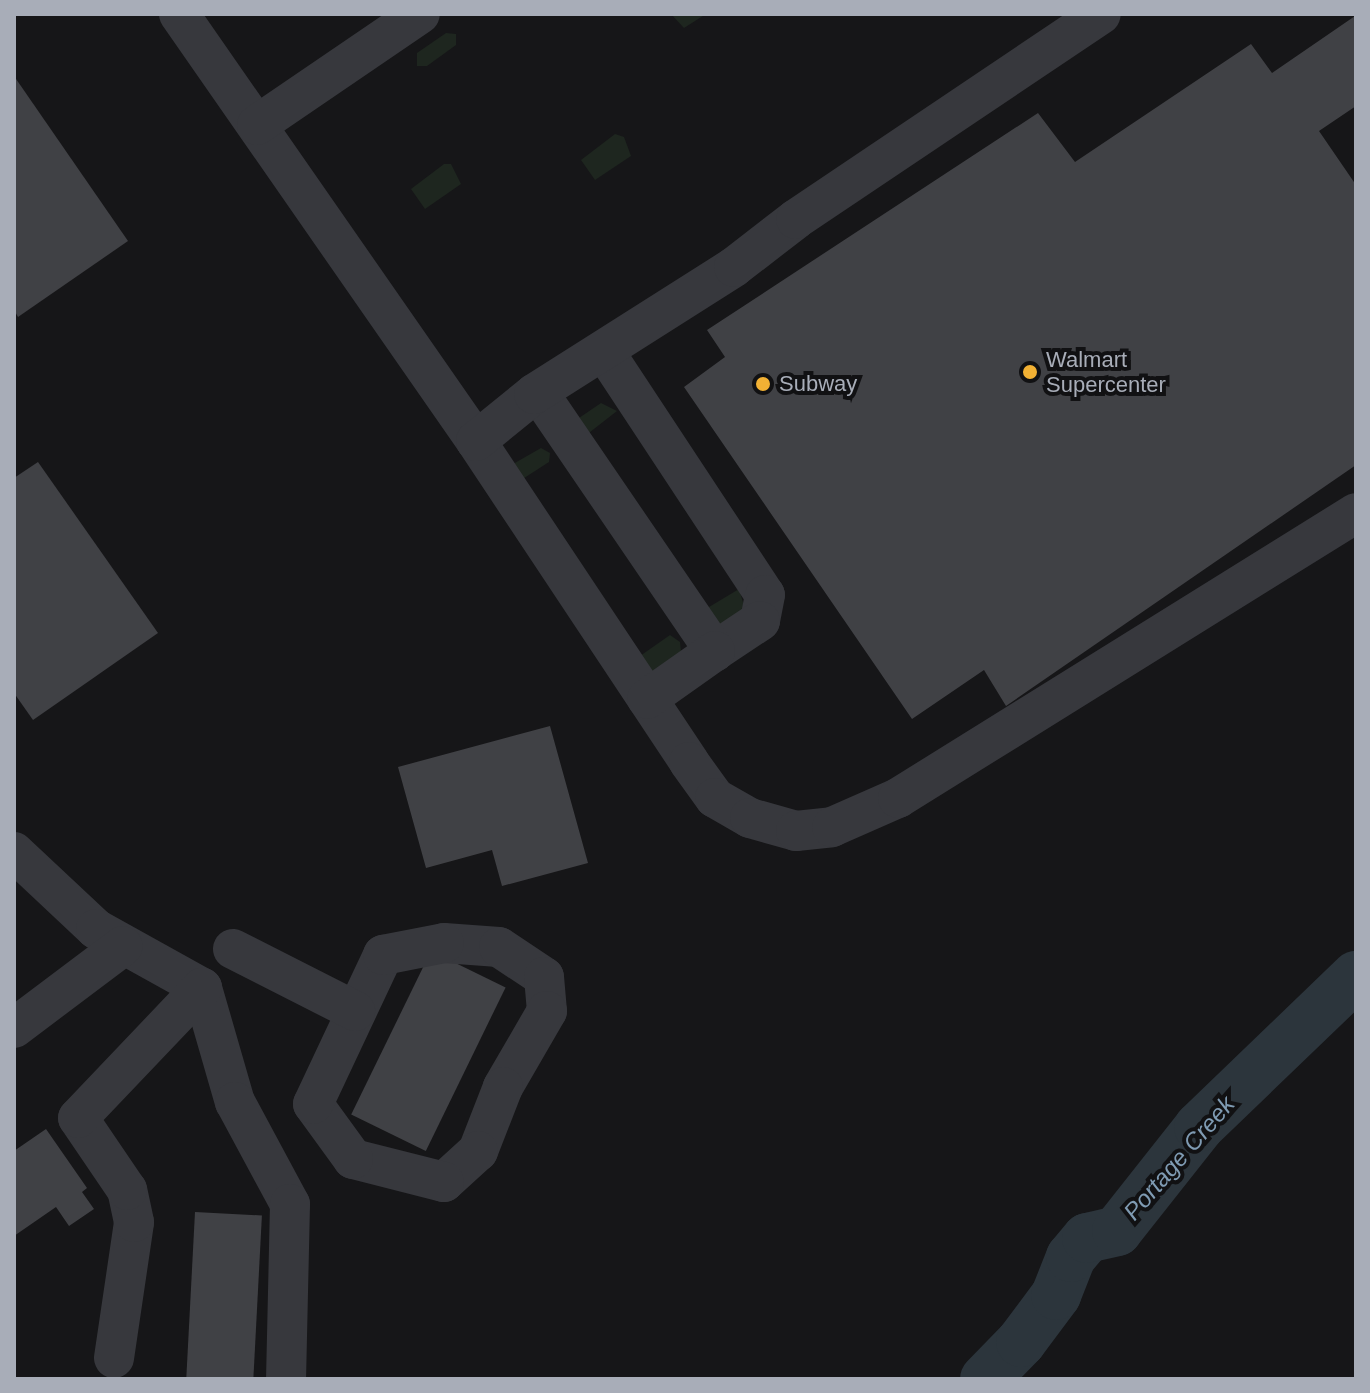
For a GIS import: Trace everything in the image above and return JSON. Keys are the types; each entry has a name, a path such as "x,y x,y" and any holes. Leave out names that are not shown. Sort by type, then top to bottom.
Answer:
{"street":[{"path":"179,14 476,441 715,798 750,818 796,831 832,827 898,798 1356,513"},
{"path":"257,125 420,14"},
{"path":"476,441 538,392 604,351 1101,14"},
{"path":"604,351 765,595 760,621 647,699"},
{"path":"538,392 715,651"},
{"path":"14,852 53,892 123,946 202,988 235,1102 290,1204 286,1379"},
{"path":"444,943 499,947 544,977 547,1011 503,1087 478,1151 444,1182 353,1159 313,1104 355,1011 383,955 444,943"},
{"path":"14,1028 123,946"},
{"path":"233,949 355,1011"},
{"path":"114,1358 134,1222 127,1190 78,1118 202,988"}],"shaded area":[{"path":"671,14 706,14 684,28"},
{"path":"446,33 456,34 456,45 427,66 417,66 417,53"},
{"path":"615,134 624,137 631,156 595,180 581,160"},
{"path":"444,164 451,164 461,184 425,209 411,189"},
{"path":"601,403 617,411 585,436 579,418"},
{"path":"541,448 550,453 549,462 518,482 513,464"},
{"path":"739,589 745,609 720,628 704,610"},
{"path":"670,635 680,642 681,652 652,673 640,656"}],"building":[{"name":"Walmart Supercenter","path":"1355,16 1356,106 1319,131 1356,185 1356,465 1006,706 984,670 912,719 684,387 725,357 707,330 1038,113 1075,162 1251,44 1272,73"},
{"path":"14,76 128,241 18,317 14,310"},
{"path":"38,462 158,633 33,720 14,693 14,478"},
{"path":"550,726 588,863 502,886 492,850 426,868 398,767"},
{"path":"431,951 506,987 426,1151 351,1115"},
{"path":"46,1129 87,1188 82,1192 94,1209 69,1226 56,1207 14,1236 14,1151"},
{"path":"195,1212 262,1216 253,1379 186,1379"}],"waterway":[{"name":"Portage Creek","path":"985,1379 1021,1342 1056,1295 1071,1257 1087,1238 1117,1231 1199,1127 1356,976"}],"place":[{"name":"Walmart Supercenter","path":"1030,372"},
{"name":"Subway","path":"763,384"}]}
